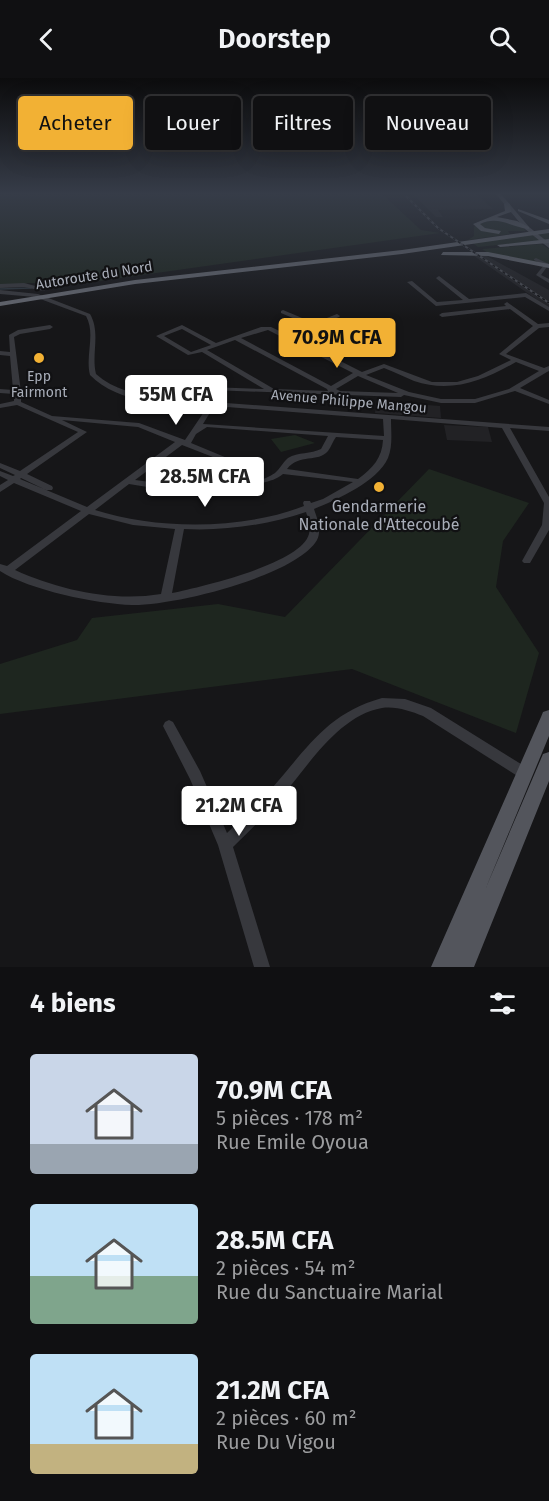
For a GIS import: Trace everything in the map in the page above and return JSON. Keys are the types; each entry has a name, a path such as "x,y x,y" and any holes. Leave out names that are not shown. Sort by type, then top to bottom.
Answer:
{"highway":[{"path":"441,246 472,235"},
{"path":"353,257 522,235"},
{"name":"Autoroute du Nord","path":"0,304 135,282 522,235"},
{"name":"Autoroute du Nord","path":"0,310 44,296 549,240"},
{"path":"539,241 517,247 512,251 520,257 536,259 549,256"},
{"path":"378,259 469,252 548,266"}],"main road":[{"path":"536,235 549,246"},
{"path":"442,967 549,717"},
{"path":"463,967 549,760"}],"street":[{"path":"536,259 548,266 538,275 549,282"},
{"path":"439,278 468,301"},
{"path":"410,282 436,304 527,295 549,309"},
{"path":"0,286 24,285 44,296"},
{"name":"Avenue Philippe Mangou","path":"0,292 36,295 88,315 94,328 88,357 90,369 97,379 111,388 159,400 549,429"},
{"path":"498,298 537,326"},
{"path":"442,315 510,307"},
{"path":"283,312 314,325"},
{"path":"286,336 337,316"},
{"path":"547,369 502,354 537,326 549,325"},
{"path":"18,403 12,336 50,327"},
{"path":"216,345 182,327 159,334 190,354 203,350 264,328 286,336 406,395"},
{"path":"236,338 339,393"},
{"path":"203,350 273,391"},
{"path":"0,354 14,355"},
{"path":"330,389 360,373 384,366 421,381 462,385 481,380 515,360"},
{"path":"211,388 406,395 443,402 472,402 495,398 516,389 547,369"},
{"path":"516,389 549,402"},
{"path":"0,391 18,392"},
{"path":"0,406 18,403 83,432 0,489"},
{"path":"195,432 199,420 213,403"},
{"path":"46,417 128,422 240,465 241,468 220,488"},
{"path":"89,509 147,519 206,521 256,516 308,505 355,480 375,461 379,454 384,417"},
{"path":"0,472 18,477 89,509 133,522 180,526 225,525 267,519 343,492 375,471 386,454 384,417"},
{"path":"4,569 206,425 381,438"},
{"path":"505,426 549,503 547,525 527,561"},
{"path":"127,481 163,487 220,488 262,481 282,471 291,459 324,452 333,435"},
{"path":"0,465 18,477"},
{"path":"282,471 355,480"},
{"path":"4,569 54,587 108,598 133,601 166,596 256,575 289,558 313,538 314,526 308,505"},
{"path":"166,596 180,526"},
{"path":"225,845 253,819 335,728 356,713 380,703 411,705 427,712 524,773"},
{"path":"169,726 195,774 225,845 262,967"}],"shaded area":[{"path":"0,235 422,235 78,284 29,283 0,288"},
{"path":"474,235 500,235 468,240"},
{"path":"517,235 549,235 549,240 478,247 471,242"},
{"path":"541,244 549,249 549,265 488,253 482,249"},
{"path":"485,255 549,290 549,308 474,256"},
{"path":"376,401 440,406 441,418 375,413"},
{"path":"444,425 488,427 492,442 447,440"},
{"path":"295,435 315,443 281,452 271,439"},
{"path":"429,469 529,503 503,541 496,587 539,653 516,733 352,669 0,714 0,664 77,640 92,618 218,604 285,617"}],"waterway":[{"path":"0,289 31,288"}],"railway":[{"path":"449,235 549,303"}],"place":[{"name":"Epp Fairmont","path":"39,358"},
{"name":"Gendarmerie Nationale d'Attecoubé","path":"379,487"}]}
